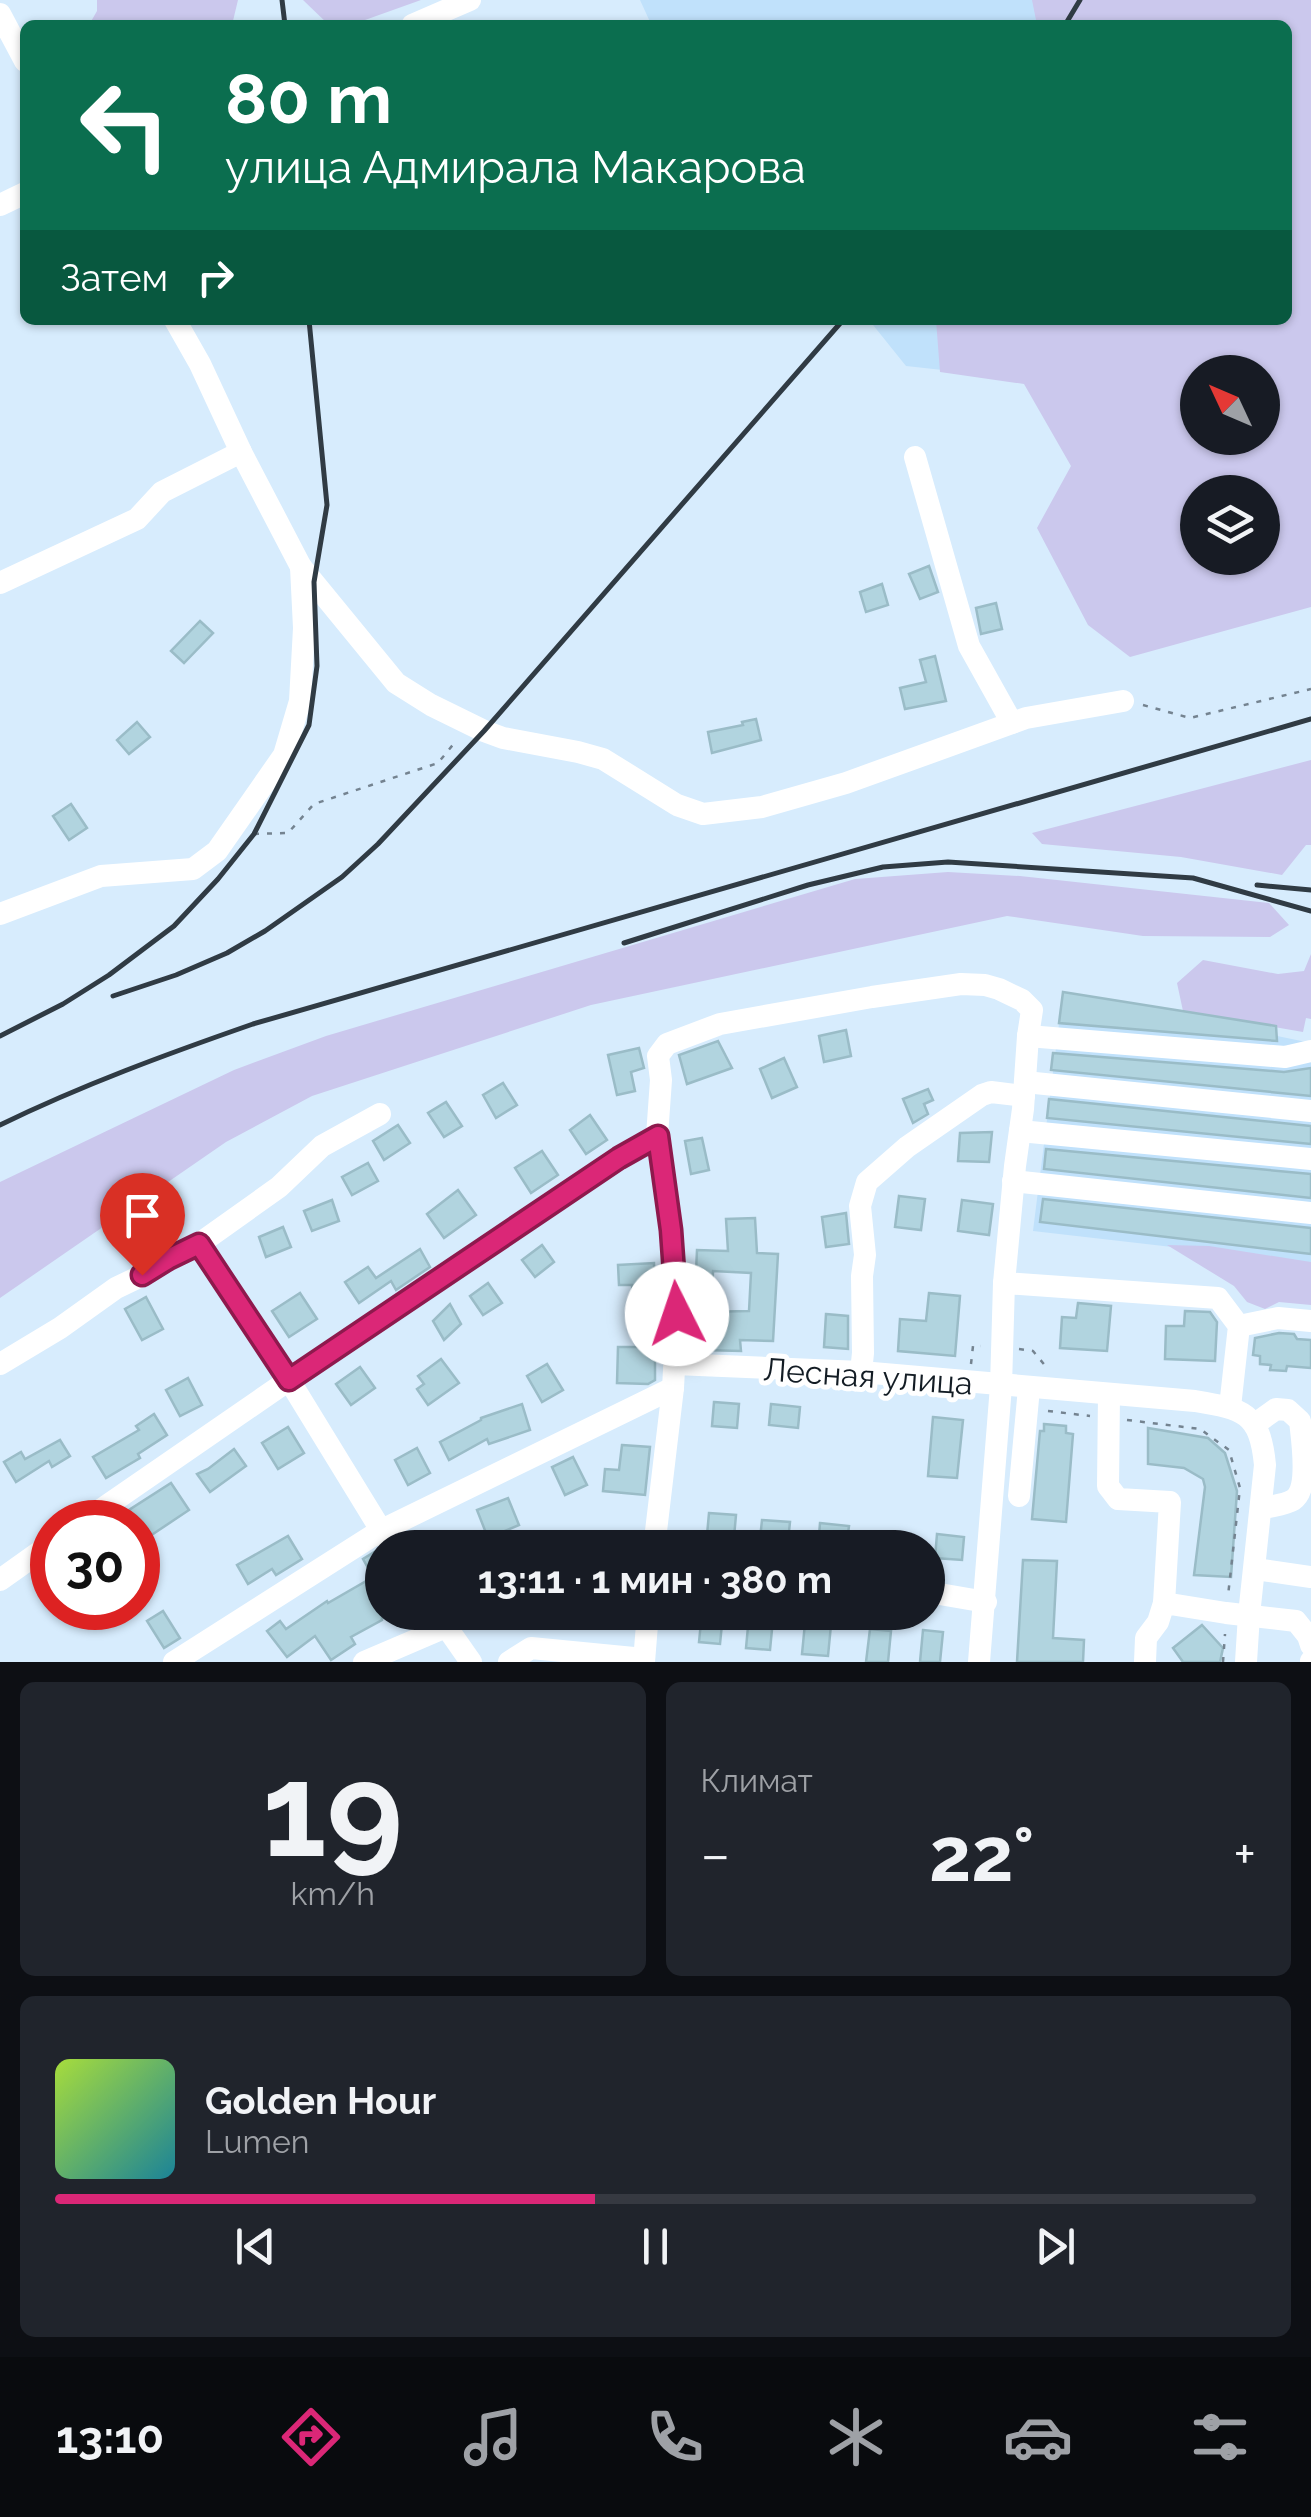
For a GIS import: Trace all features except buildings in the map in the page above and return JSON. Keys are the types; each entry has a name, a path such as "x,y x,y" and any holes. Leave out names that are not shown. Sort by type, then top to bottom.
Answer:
{"street":[{"path":"424,20 470,0"},
{"path":"0,14 20,52"},
{"path":"177,325 302,566 396,683 503,738 602,759 677,804 703,814 762,807 829,788 1026,718 1123,702"},
{"path":"0,583 137,518 162,492 241,452"},
{"path":"914,457 969,646 1012,724"},
{"path":"0,914 101,876 192,869 217,851 284,755 300,701 302,566"},
{"path":"656,1530 673,1388 677,1314 658,1136 658,1056 667,1044 720,1024 872,997 962,984 985,985 1022,1000 1032,1010 1004,1283 1001,1386 979,1662"},
{"path":"1028,1036 1285,1056 1311,1051"},
{"path":"861,1372 864,1255 860,1206 867,1182 907,1147 982,1096 1024,1089 1311,1111"},
{"path":"0,1364 116,1288 199,1244 279,1187 322,1146 380,1114"},
{"path":"1020,1132 1311,1159"},
{"path":"115,1500 619,1158 658,1136"},
{"path":"1013,1181 1311,1213"},
{"path":"199,1244 289,1380 381,1530"},
{"path":"1004,1283 1218,1298 1239,1326 1230,1407 1255,1424 1263,1441 1265,1465 1246,1662"},
{"path":"1239,1326 1278,1318 1311,1321"},
{"name":"Лесная улица","path":"675,1364 861,1372 1230,1407"},
{"path":"403,1530 673,1388"},
{"path":"1020,1496 1029,1388"},
{"path":"1109,1394 1108,1486 1118,1498 1170,1502 1164,1603 1158,1622 1146,1638 1145,1662"},
{"path":"1255,1424 1276,1409 1288,1410 1300,1421 1302,1442 1303,1488 1294,1500 1261,1509"},
{"path":"174,1662 365,1551"},
{"path":"0,1580 30,1559"},
{"path":"1255,1570 1311,1577"},
{"path":"945,1595 986,1602"},
{"path":"1164,1603 1296,1620 1311,1644"},
{"path":"364,1662 423,1630"},
{"path":"448,1630 471,1662"},
{"path":"509,1662 530,1648 644,1660 646,1630"}],"path":[{"path":"1123,702 1190,718 1311,689"},
{"path":"228,836 288,833 314,804 438,763 461,734"},
{"path":"971,1364 973,1346 1002,1347 1033,1351 1050,1372"}],"shaded area":[{"path":"97,0 238,0 233,20 92,20"},
{"path":"303,0 421,0 365,20 324,20"},
{"path":"640,0 1311,0 1311,373 1280,373 1280,355 1180,355 1180,396 906,366 873,325 1292,325 1292,20 649,20"},
{"path":"1032,0 1311,0 1311,607 1130,657 1088,625 1037,528 1071,466 1024,384 940,372 936,325 1292,325 1292,20 1036,20"},
{"path":"1311,760 1311,845 1306,845 1282,875 1181,857 1042,844 1032,833"},
{"path":"948,872 1269,903 1289,925 1270,937 1143,936 1007,916 591,1005 312,1096 226,1142 0,1298 0,1182 234,1070 326,1036 855,879"},
{"path":"1311,954 1311,1019 1306,1018 1303,1032 1183,1011 1177,983 1203,960 1278,974 1304,971"},
{"path":"1063,992 1311,1043 1311,1263 1033,1231"},
{"path":"1167,1245 1209,1246 1311,1262 1311,1305 1279,1302 1265,1309 1247,1302 1234,1286"}],"railway":[{"path":"282,0 284,20"},
{"path":"1068,20 1080,0"},
{"path":"0,1036 109,975 174,926 254,834 309,725 317,666 314,582 327,505 309,325"},
{"path":"113,996 227,953 342,877 378,844 484,731 839,325"},
{"path":"0,1125 125,1071 253,1024 1311,719"},
{"path":"624,943 808,885 883,867 948,862 1193,878 1311,911"},
{"path":"1257,885 1311,890"}],"route":[{"path":"142,1275 199,1244 289,1380 619,1158 658,1136 677,1314"}]}
